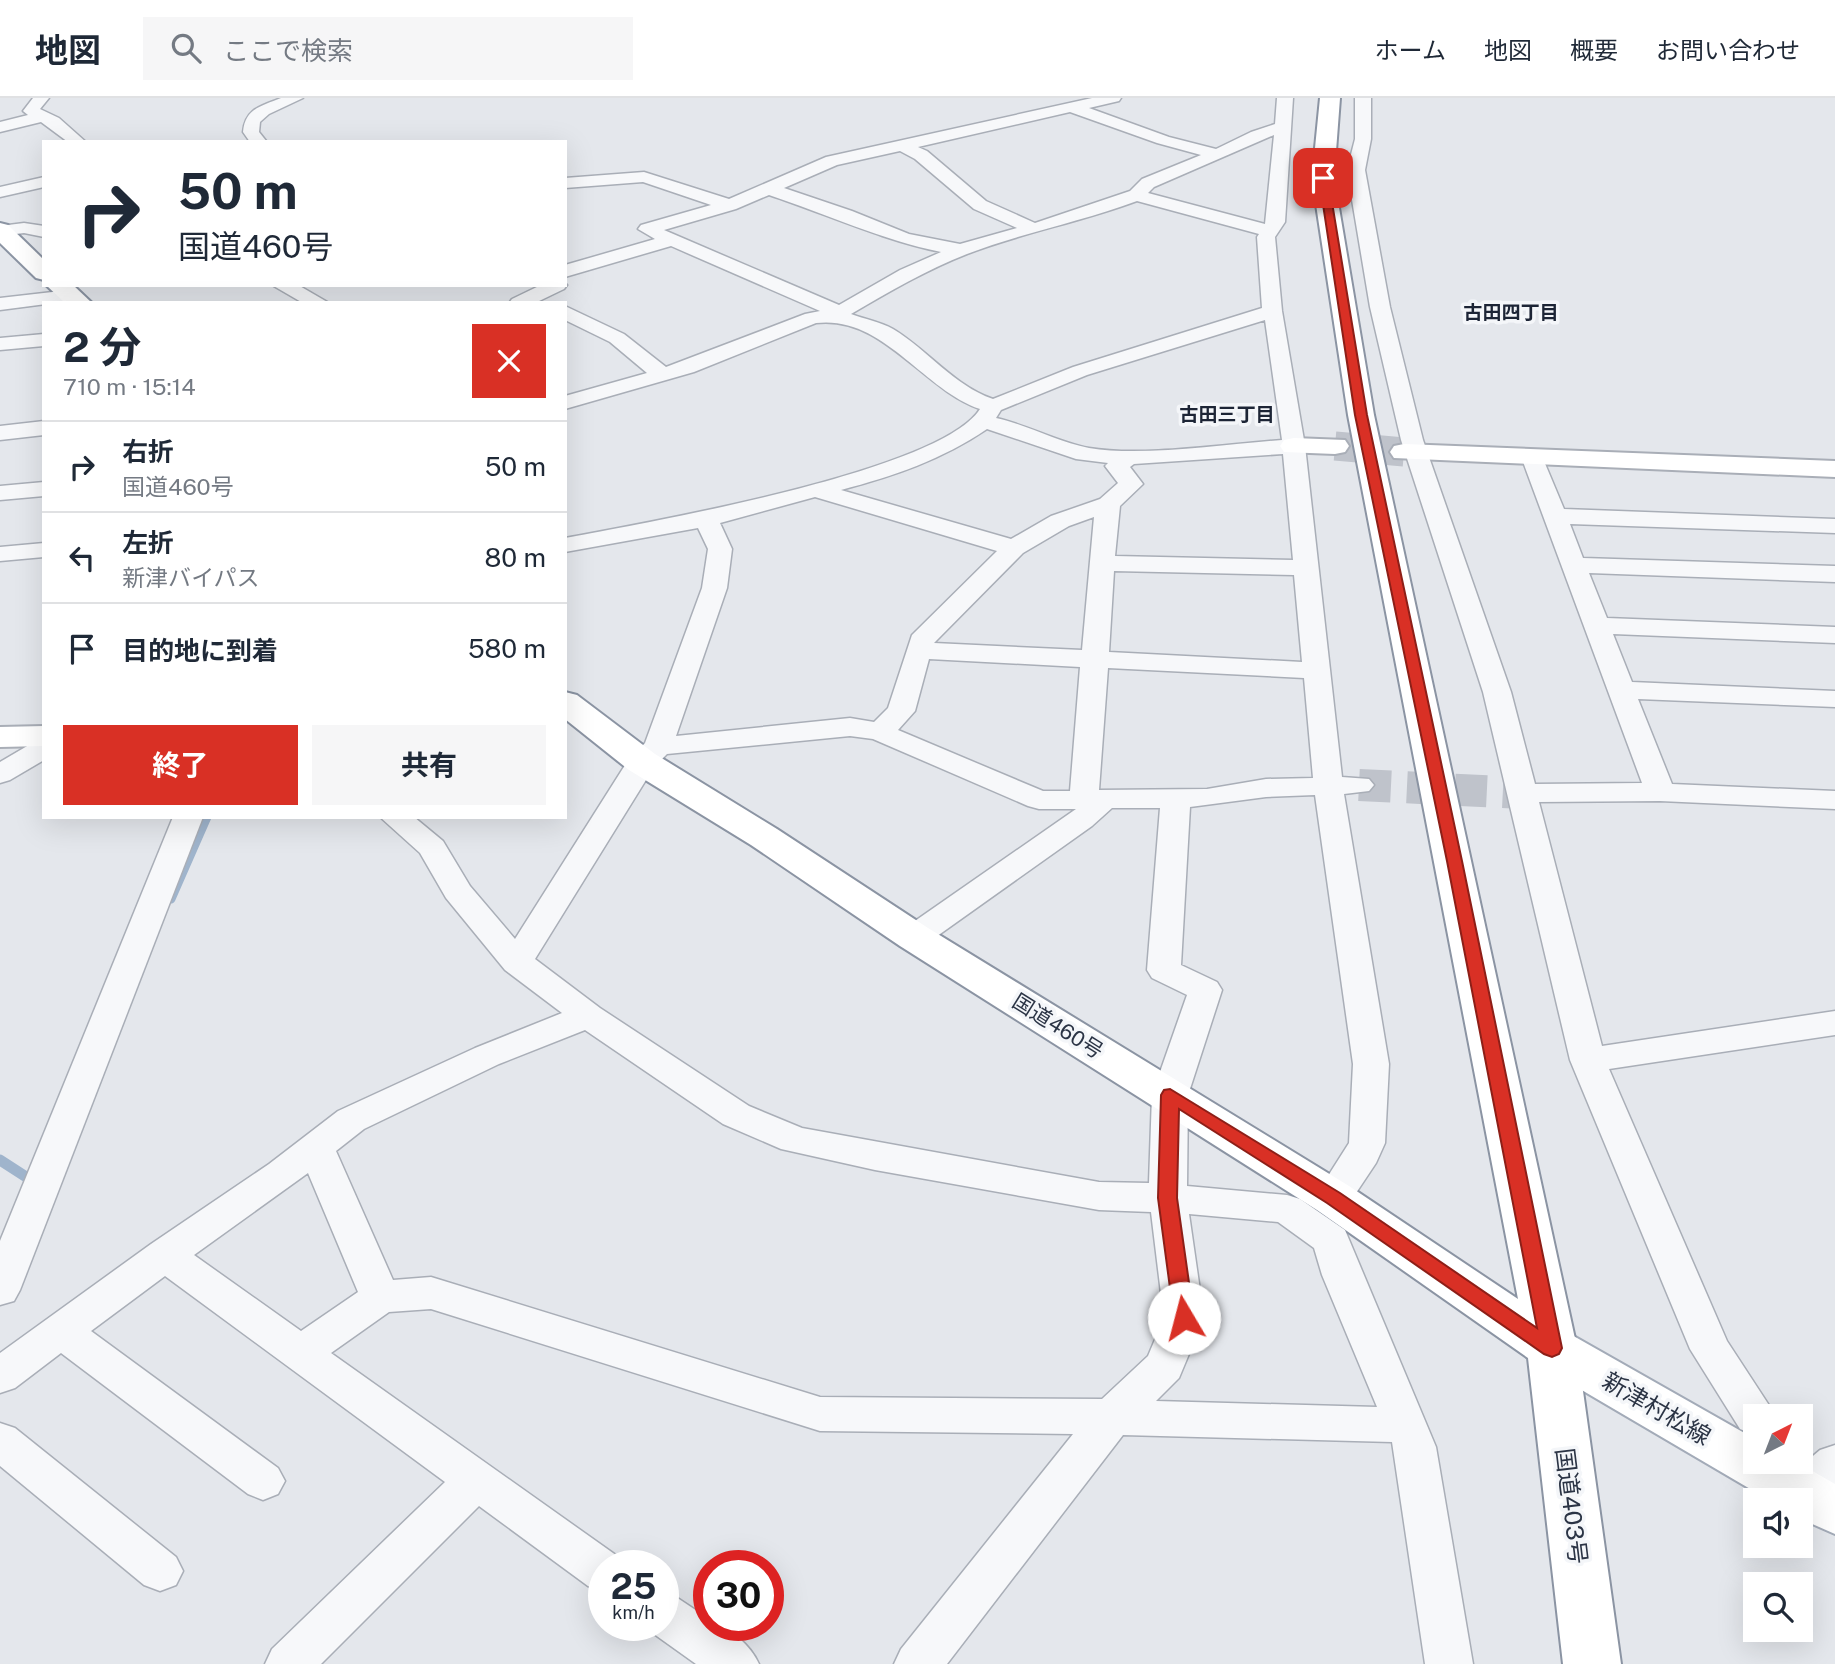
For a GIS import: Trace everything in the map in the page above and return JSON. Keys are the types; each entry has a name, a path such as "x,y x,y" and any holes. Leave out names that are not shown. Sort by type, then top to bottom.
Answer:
{"main road":[{"name":"国道403号","path":"1330,98 1323,178 1361,415 1552,1348 1592,1664"},
{"path":"1,231 42,271"},
{"path":"1294,446 1335,446"},
{"path":"1410,452 1835,469"},
{"name":"国道460号","path":"567,703 650,754 764,837 914,937 1333,1198 1552,1348"},
{"path":"0,737 42,736"},
{"name":"新津村松線","path":"1552,1348 1815,1482"}],"street":[{"path":"41,98 31,111 53,121 76,140"},
{"path":"255,139 252,120 263,111 295,98"},
{"path":"1113,98 832,161 730,205 647,229 832,309 835,315 885,333 988,414 1014,429 1084,454 1128,457 1294,446"},
{"path":"1284,98 1276,222 1266,237 1272,311 1294,446 1317,671 1344,785 1371,1064 1367,1143 1363,1154 1333,1198"},
{"path":"1353,98 1364,98 1363,139 1356,170 1366,237 1405,414 1410,452 1497,692 1588,1060 1710,1349 1746,1404"},
{"path":"1070,107 1163,140 1216,154"},
{"path":"0,127 41,117"},
{"path":"567,402 687,368 812,318 835,315 907,274 961,250 1136,195 1148,183 1281,127"},
{"path":"901,145 921,155 980,205 1034,229"},
{"path":"567,183 644,177 730,205"},
{"path":"0,192 42,182"},
{"path":"769,189 846,215 904,239 961,250"},
{"path":"1136,195 1269,231"},
{"path":"1,231 24,228 42,232"},
{"path":"567,270 672,240"},
{"path":"286,287 315,301"},
{"path":"532,301 554,287"},
{"path":"0,304 69,295"},
{"path":"567,545 706,519 874,474 945,447 988,414 1080,370 1272,311"},
{"path":"567,313 617,338 662,375"},
{"path":"0,344 42,340"},
{"path":"0,433 42,428"},
{"path":"880,732 901,710 921,641 1014,548 1060,521 1108,504 1131,484 1117,466 1128,457"},
{"path":"1533,459 1660,792"},
{"path":"0,494 42,489"},
{"path":"814,490 1014,548"},
{"path":"914,937 1081,820 1093,800 1096,659 1108,504"},
{"path":"1555,516 1835,526"},
{"path":"517,962 650,754 709,606 719,569 720,549 706,519"},
{"path":"0,554 42,550"},
{"path":"1102,563 1307,568"},
{"path":"1573,565 1835,574"},
{"path":"1596,625 1835,635"},
{"path":"919,650 1317,671"},
{"path":"1621,690 1835,699"},
{"path":"650,754 850,727 880,732 1040,800 1207,798 1266,788 1344,785"},
{"path":"0,774 42,749"},
{"path":"1522,793 1660,792 1835,800"},
{"path":"918,1664 1112,1417 1164,1366 1184,1318 1168,1198 1170,1095 1205,990 1164,970 1176,799"},
{"path":"0,1290 187,819"},
{"path":"397,819 432,848 457,891 517,962 588,1016 736,1115 794,1140 1099,1196 1168,1198 1287,1209 1331,1240 1342,1275 1415,1447 1448,1664"},
{"path":"0,1376 351,1120 487,1056 588,1016"},
{"path":"1588,1060 1835,1023"},
{"path":"316,1147 380,1297"},
{"path":"165,1255 588,1561"},
{"path":"300,1353 380,1297 431,1293 820,1414 1112,1417 1405,1425"},
{"path":"61,1331 263,1480"},
{"path":"0,1441 160,1571"},
{"path":"301,1661 475,1481"},
{"path":"679,1625 735,1664"}],"waterway":[{"path":"171,899 206,819"},
{"path":"0,1160 34,1182"}],"tunnel":[{"path":"1335,446 1404,452"},
{"path":"1359,785 1522,793"}],"district":[{"name":"古田四丁目","path":"1511,312"},
{"name":"古田三丁目","path":"1227,414"}],"route":[{"path":"1184,1318 1168,1198 1170,1095 1333,1198 1552,1348 1361,415 1323,178"}]}
